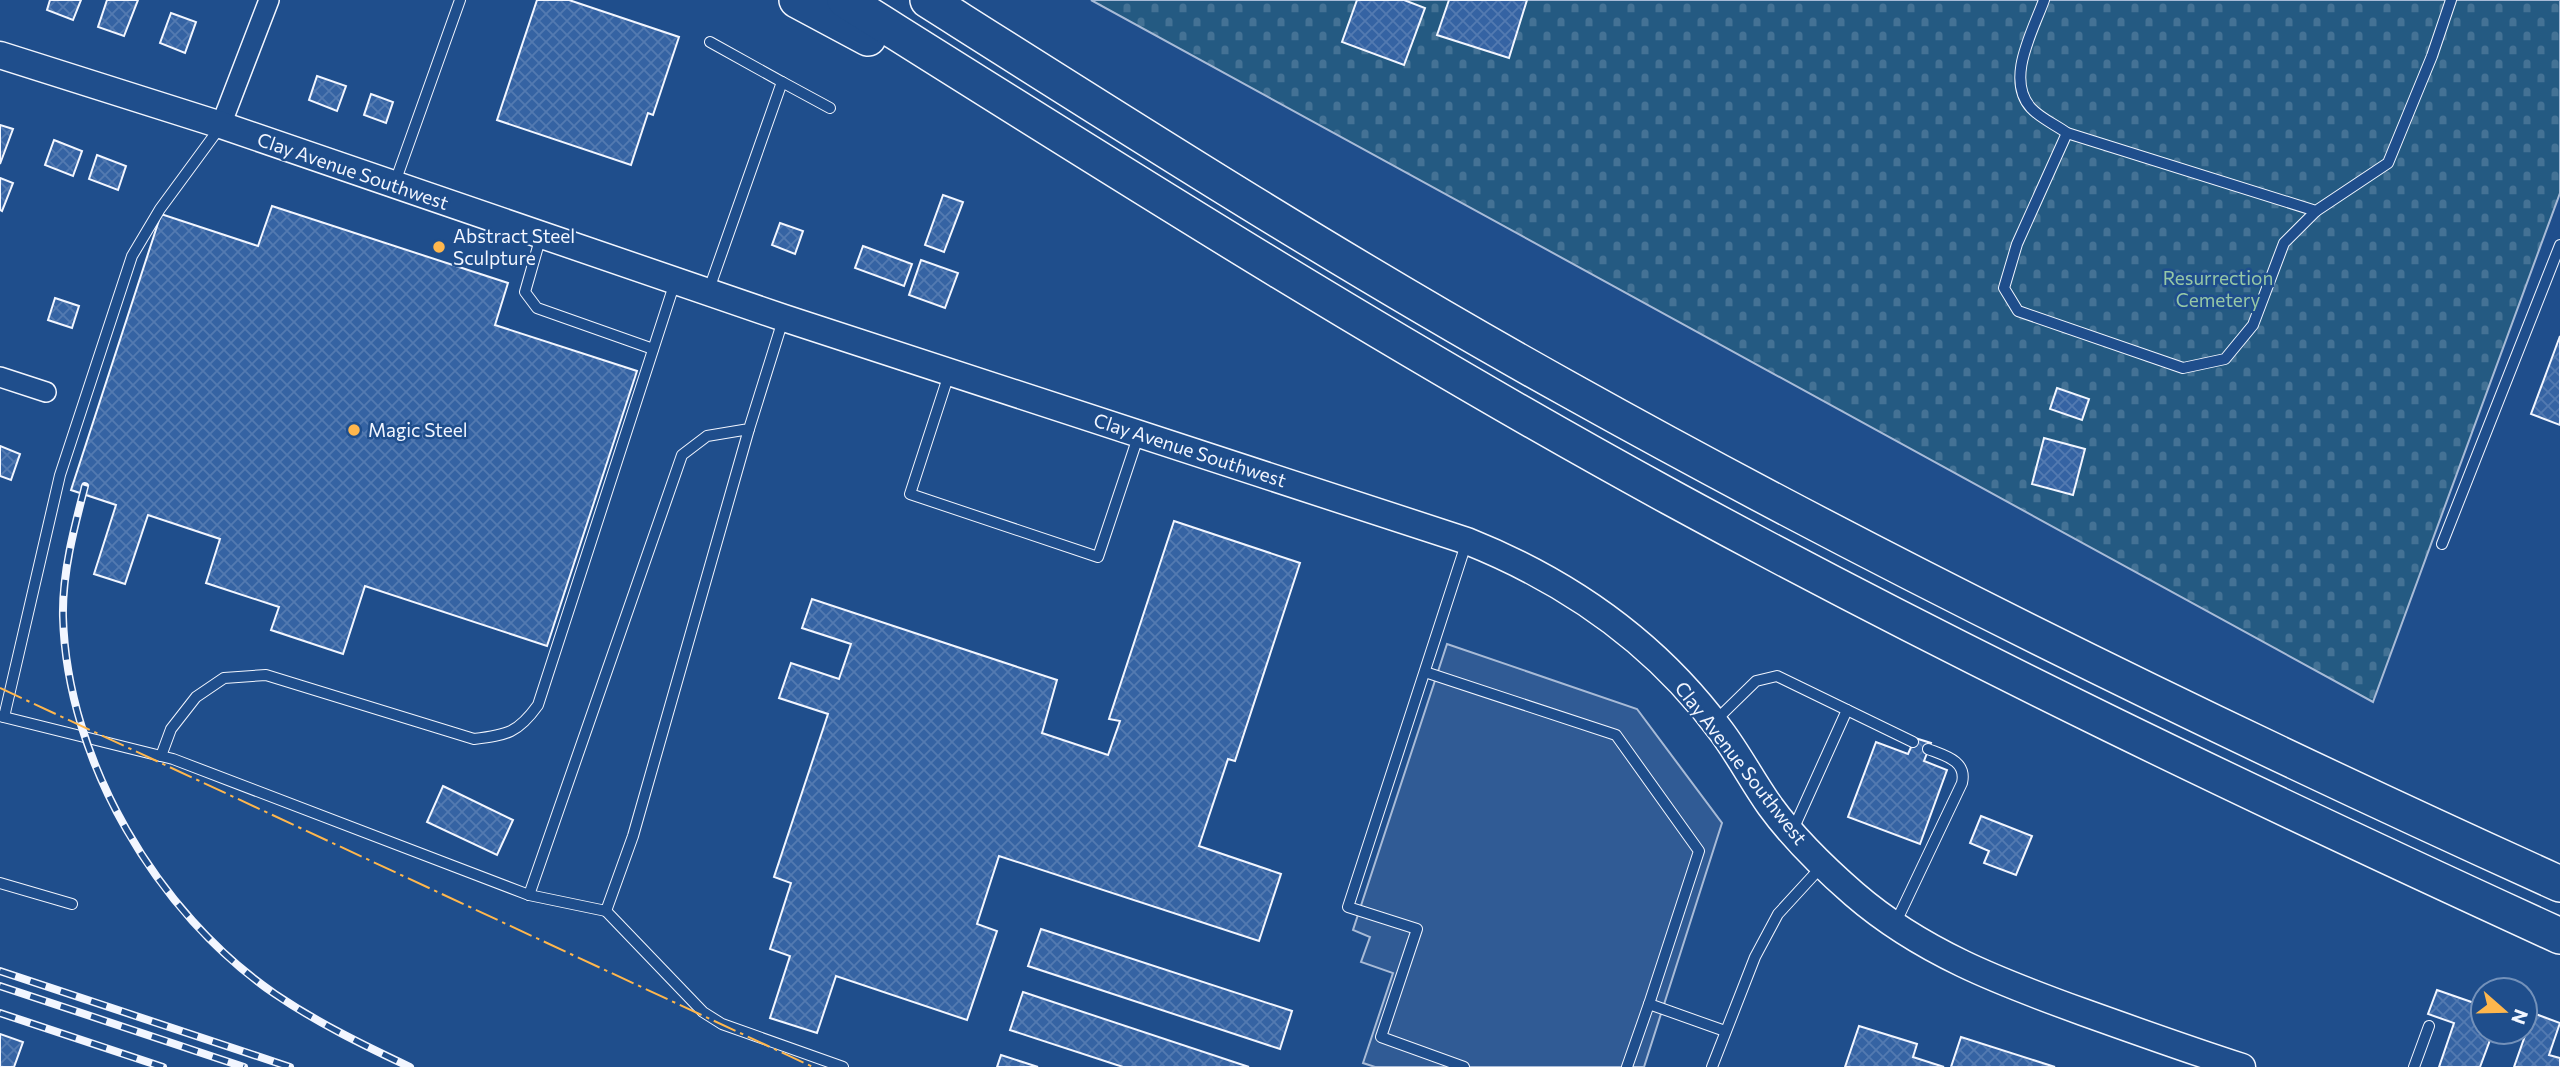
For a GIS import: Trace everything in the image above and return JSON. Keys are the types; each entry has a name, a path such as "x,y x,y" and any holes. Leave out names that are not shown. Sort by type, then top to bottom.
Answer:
{"highway":[{"path":"797,0 1103,162"},
{"path":"845,0 1103,162 1459,378 1667,495 1836,586 2299,816 2560,936"},
{"path":"928,0 1363,270 1561,385 1816,524 2134,687 2560,884"},
{"path":"939,0 983,35"}],"street":[{"path":"221,125 269,0"},
{"name":"Clay Avenue Southwest","path":"0,55 221,125 708,293 1467,541 1543,574 1593,606 1671,673 1714,722 1792,832 1822,866 1895,926 1943,956 1997,981 2242,1067"},
{"path":"0,377 46,392"}],"lane":[{"path":"394,185 460,0"},
{"path":"2044,0 2023,61 2020,90 2032,108 2067,133 2316,211"},
{"path":"2067,133 2017,244 2004,288 2018,311 2183,368 2225,359 2253,324 2284,243 2316,211 2388,163 2432,56 2451,0"},
{"path":"710,42 830,108"},
{"path":"708,293 782,82"},
{"path":"221,125 160,209 132,256 60,475 2,716 161,755 243,783 529,895 606,911 703,1013 722,1024 843,1067"},
{"path":"541,236 525,292 537,308 653,349"},
{"path":"2442,544 2560,246"},
{"path":"161,755 171,729 197,697 224,678 266,675 474,739 503,735 523,727 538,705 675,281"},
{"path":"606,911 633,836 749,429 784,318"},
{"path":"950,372 910,494 1098,557 1139,434"},
{"path":"529,895 682,455 707,436 749,429"},
{"path":"1464,1067 1381,1037 1417,929 1348,907 1467,541"},
{"path":"1425,671 1616,735 1699,851 1627,1067"},
{"path":"1714,722 1756,681 1777,676 1913,742"},
{"path":"1792,832 1847,710"},
{"path":"1895,926 1965,772 1961,765 1928,749"},
{"path":"1712,1067 1755,957 1779,914 1822,866"},
{"path":"0,883 72,904"},
{"path":"1649,1004 1725,1031"},
{"path":"2414,1067 2429,1026"}],"green space":[{"name":"Resurrection Cemetery","path":"1091,0 2560,0 2560,193 2373,702"}],"shaded area":[{"path":"1447,644 1637,709 1722,823 1644,1067 1375,1067 1363,1063 1393,973 1361,962 1370,937 1353,930"}],"building":[{"path":"50,0 81,0 73,20 47,10"},
{"path":"107,0 138,0 124,36 98,27"},
{"path":"537,0 569,0 679,37 653,115 648,113 631,165 497,120"},
{"path":"1357,0 1404,0 1425,8 1404,65 1342,42"},
{"path":"1449,0 1527,0 1509,58 1437,35"},
{"path":"171,13 196,22 185,53 160,43"},
{"path":"317,76 346,86 337,111 309,100"},
{"path":"371,94 393,102 386,123 364,115"},
{"path":"0,125 13,129 0,164"},
{"path":"54,140 82,151 73,176 45,165"},
{"path":"97,155 126,166 118,190 89,179"},
{"path":"0,178 13,183 2,211 0,210"},
{"path":"943,195 963,202 944,252 925,245"},
{"name":"Magic Steel","path":"272,206 508,283 495,325 637,371 547,646 365,586 343,654 271,630 279,607 206,583 220,539 148,515 125,584 94,574 116,505 71,490 161,214 258,246"},
{"path":"780,223 803,231 795,254 772,245"},
{"path":"863,246 912,264 904,286 855,268"},
{"path":"921,260 958,273 945,308 909,295"},
{"path":"55,298 79,306 72,328 48,320"},
{"path":"2560,336 2560,425 2531,414"},
{"path":"2057,388 2089,399 2082,420 2050,409"},
{"path":"2044,438 2085,449 2073,495 2032,484"},
{"path":"0,446 20,454 11,480 0,476"},
{"path":"1174,521 1300,563 1235,761 1228,759 1199,846 1281,874 1259,941 999,856 977,924 997,931 967,1020 836,976 817,1033 770,1018 790,956 770,949 791,883 774,877 828,714 779,698 791,663 839,679 851,644 802,628 812,599 1057,680 1042,733 1108,755 1120,721 1109,719"},
{"path":"1915,738 1931,743 1924,761 1947,770 1920,844 1848,817 1876,742 1908,754"},
{"path":"443,786 513,820 497,855 427,822"},
{"path":"1981,816 2032,836 2016,875 1984,863 1989,851 1970,843"},
{"path":"1041,929 1292,1011 1280,1049 1028,966"},
{"path":"2437,990 2469,1001 2469,1046 2488,1046 2480,1067 2439,1067 2454,1023 2428,1014"},
{"path":"1023,992 1249,1067 1123,1067 1010,1030"},
{"path":"2539,1015 2560,1023 2549,1055 2560,1058 2560,1067 2514,1067 2521,1046 2539,1046"},
{"path":"1859,1026 1917,1044 1913,1057 1944,1067 1845,1067"},
{"path":"0,1034 23,1042 14,1067 0,1067"},
{"path":"1961,1037 2055,1067 1951,1067"},
{"path":"1001,1055 1038,1067 997,1067"}],"railway":[{"path":"85,486 64,584 63,617 68,671 81,725 101,778 126,829 157,877 193,921 232,960 275,994 308,1015 410,1067"},
{"path":"0,971 290,1067"},
{"path":"0,986 244,1067"},
{"path":"0,1013 163,1067"}],"power":[{"path":"0,688 813,1067"}],"place":[{"name":"Abstract Steel Sculpture","path":"439,247"},
{"name":"Magic Steel","path":"354,430"}]}
